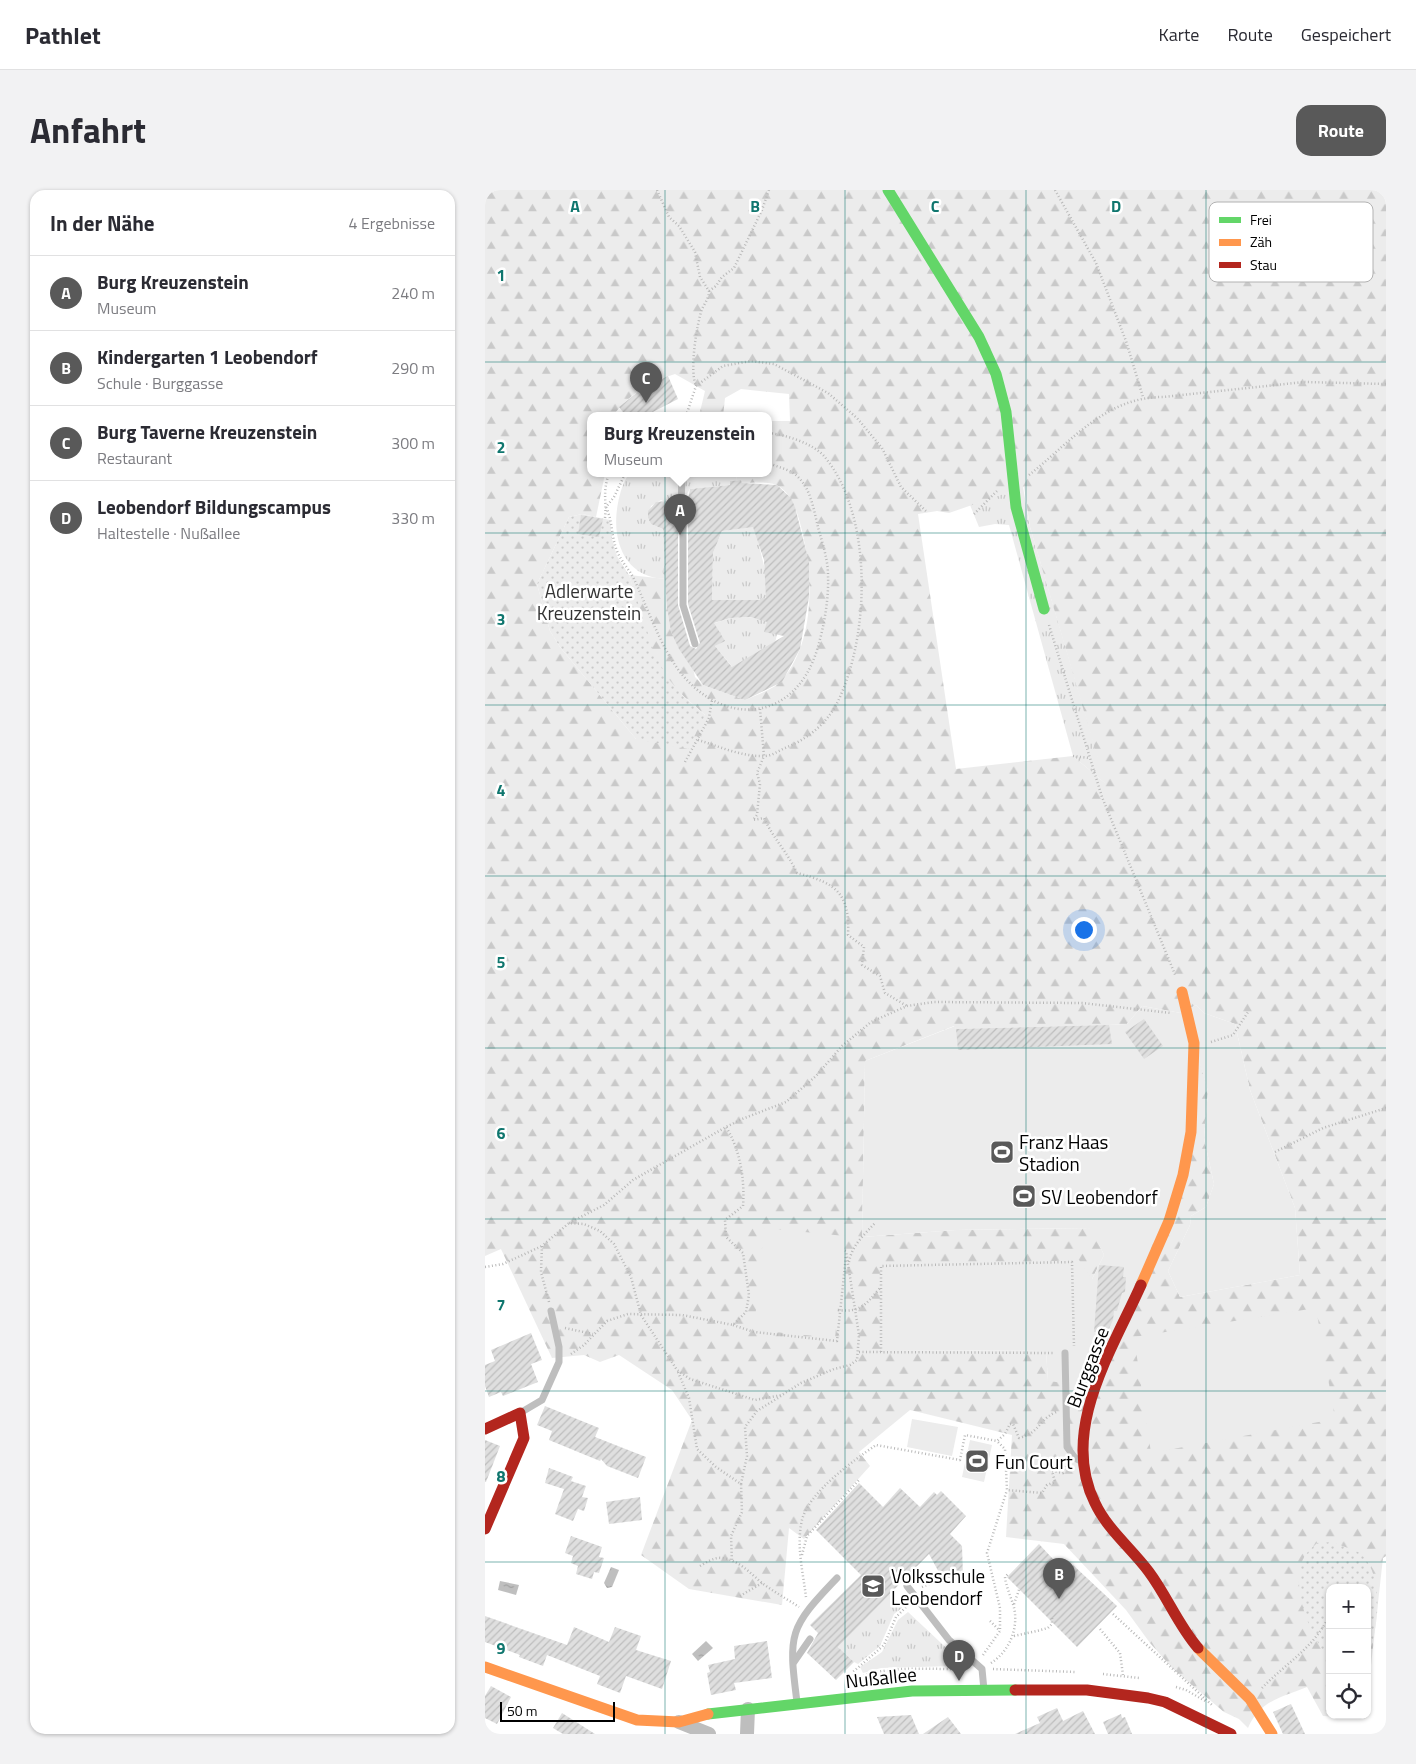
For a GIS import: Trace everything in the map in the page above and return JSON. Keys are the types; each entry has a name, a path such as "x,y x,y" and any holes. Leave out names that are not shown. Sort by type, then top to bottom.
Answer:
{"street":[{"path":"888,190 979,337 996,374 1006,412 1016,507 1044,609"},
{"name":"Burggasse","path":"1181,992 1189,1016 1194,1043 1191,1132 1183,1175 1169,1221 1130,1303 1093,1393 1085,1421 1082,1462 1094,1503 1104,1519 1150,1573 1182,1628 1201,1651 1252,1698 1266,1720 1272,1734"},
{"path":"485,1428 520,1413 524,1438 485,1529"},
{"name":"Nußallee","path":"485,1667 637,1720 679,1722 710,1713 912,1691 1087,1690 1148,1698 1197,1716 1231,1734"},
{"path":"747,1734 748,1709"},
{"name":"Nußallee","path":"679,1722 709,1734"}],"lane":[{"path":"681,509 682,477"},
{"path":"683,524 683,605 695,644"},
{"path":"520,1413 542,1400 559,1362 559,1348 551,1311"},
{"path":"1065,1353 1067,1448 1075,1458 1082,1462"},
{"path":"797,1705 793,1679 794,1662 791,1651 796,1628 806,1610 837,1578"},
{"path":"909,1589 949,1640 982,1669 984,1691"},
{"path":"794,1662 809,1639"}],"path":[{"path":"657,190 669,217 679,226 695,252 700,277 709,291"},
{"path":"696,386 692,378 693,359 702,311 709,291 734,268 762,210 769,190"},
{"path":"1055,190 1096,263 1126,340 1143,397"},
{"path":"687,412 696,386 723,366 751,361 774,364 828,393 857,418 882,448 901,487 927,512"},
{"path":"974,514 996,492 1020,482 1095,419 1117,406 1143,397 1163,397 1304,382 1386,384"},
{"path":"698,740 736,752 764,756 775,754 804,740 815,731 839,700 851,667 860,625 862,601 860,557 856,528 841,483 823,456 815,449 789,438 772,434"},
{"path":"608,477 603,494 606,508 612,520 617,551 633,577 672,659 697,690 712,700 736,709 760,709 773,704 795,688 810,666 817,651 829,576 816,518 805,486 793,473 772,464"},
{"path":"605,518 606,508 614,497 624,477"},
{"path":"1044,609 1089,758 1118,841 1172,964 1181,992"},
{"path":"685,762 709,718 712,700"},
{"path":"760,709 764,756 757,774 760,784 757,814 753,820 764,818 773,838 791,859 797,873 824,880 840,892 849,915 848,935 864,947 862,965 880,976 885,993 907,1006"},
{"path":"1073,756 1089,758"},
{"path":"485,1267 503,1264 542,1246 569,1223 604,1205 633,1180 726,1127 787,1102 816,1076 842,1046 871,1022 907,1006 934,1002 1082,1003 1138,1008 1189,1016"},
{"path":"1194,1043 1217,1042 1233,1036 1248,1012"},
{"path":"1275,1152 1323,1128 1386,1108"},
{"path":"726,1127 736,1143 744,1195 743,1206 725,1220 726,1237 743,1254 749,1295 746,1312 733,1326"},
{"path":"849,1279 851,1250 876,1222"},
{"path":"569,1223 584,1224 600,1232 614,1244 631,1277 641,1316 677,1370 689,1398 697,1449 715,1467 741,1484"},
{"path":"542,1246 541,1272 551,1311"},
{"path":"572,1352 584,1345 607,1321 627,1314 641,1316 683,1315 754,1332 837,1341 845,1250 855,1311 859,1352 857,1360 851,1365 834,1368 801,1383 757,1411 745,1427 747,1456 741,1484 742,1512 731,1536 732,1561"},
{"path":"859,1352 1065,1353 1074,1352 1072,1262 881,1266 881,1352"},
{"path":"839,1310 855,1311 865,1304 881,1287"},
{"path":"554,1326 593,1334"},
{"path":"677,1370 690,1379 755,1400 782,1395"},
{"path":"997,1441 1005,1434 1009,1424 1013,1424 1019,1438 1032,1435 1047,1416 1056,1412 1066,1414"},
{"path":"806,1610 800,1533 807,1507 843,1468 876,1445 960,1460 965,1435 997,1441 1005,1449 1007,1490 987,1553 1000,1608 1000,1631 983,1653"},
{"path":"1007,1490 1042,1493 1047,1485 1055,1482 1052,1471 1063,1473 1067,1448"},
{"path":"801,1558 807,1536 859,1480"},
{"path":"700,1566 713,1559 722,1558 732,1561 748,1570 762,1583 806,1610"},
{"path":"1009,1572 1005,1577 1014,1606"},
{"path":"852,1699 853,1672 884,1645 896,1617 907,1606 909,1589 942,1579"},
{"path":"740,1596 762,1583"},
{"path":"982,1669 1002,1656 1014,1636 1014,1606 1019,1590"},
{"path":"1113,1614 1212,1705"},
{"path":"1014,1636 1047,1628 1053,1624 1053,1618"},
{"path":"990,1621 1000,1631"},
{"path":"1252,1698 1300,1655 1322,1630 1326,1622"},
{"path":"1100,1629 1120,1653 1123,1675"}],"green space":[{"path":"485,190 1386,190 1386,1556 1383,1558 1371,1665 1371,1584 1326,1584 1326,1716 1323,1716 1307,1687 1272,1701 1259,1711 1248,1728 1239,1719 1224,1712 1173,1669 1150,1643 1126,1610 1064,1544 1006,1537 1012,1435 910,1410 859,1452 870,1466 804,1539 789,1528 782,1605 689,1589 641,1555 692,1420 672,1390 619,1355 600,1362 584,1355 552,1358 501,1249 485,1256","holes":["675,374 705,391 700,412 723,412 725,398 741,389 789,394 790,421 772,421 772,477 736,477 737,480 741,480 742,483 776,485 786,492 795,507 808,562 809,604 807,625 793,663 782,680 765,692 745,700 703,685 695,677 693,668 671,632 666,579 629,575 649,641 659,666 675,688 705,715 636,739 560,647 550,631 537,584 569,517 582,514 596,517 604,477 587,477 587,412 616,412 640,390","1024,487 1030,527 1105,783 1073,756 956,769 918,514 937,511 949,513","1196,1005 1204,1013 1235,1024 1250,1090 1295,1208 1300,1275 1180,1297 1168,1271 1190,1225 1191,1216 1206,1207 1214,1184 1204,1138 1208,1091 1199,1059 1048,1381 1046,1351 884,1350 1092,1279 1104,1255 1092,1228 956,1230 862,1237 865,1061 954,1026 956,1029 1127,1024 1142,1006 1181,1013"]},
{"path":"627,477 736,477 737,480 730,481 730,485 690,489 687,494 675,498 672,505 661,500 651,506 648,518 651,524 663,529 666,579 651,577 639,572 623,554 619,542 616,516"},
{"path":"1023,487 1030,527 1106,784 1073,756 1009,525 995,524 979,527 970,505"},
{"name":"Adlerwarte Kreuzenstein","path":"582,514 610,520 612,539 617,556 629,575 654,652 667,677 683,696 705,715 688,749 636,739 560,647 550,631 537,584 569,517"},
{"path":"757,526 757,537 766,574 766,598 760,598 760,600 712,600 713,553 722,531"},
{"path":"756,617 767,622 777,634 775,644 734,669 715,646 724,641 697,629 730,618"},
{"name":"SV Leobendorf","path":"1196,1005 1204,1013 1235,1024 1250,1090 1295,1208 1300,1275 1180,1297 1168,1271 1190,1225 1191,1216 1206,1207 1214,1184 1204,1138 1208,1091 1199,1061 1199,1140 1090,1386 1048,1381 1046,1351 884,1350 883,1268 1079,1260 1092,1279 1104,1255 1091,1228 956,1230 862,1237 865,1061 955,1026 956,1029 1127,1024 1142,1006 1181,1013"},
{"path":"764,1228 845,1236 835,1338 754,1330"},
{"path":"1316,1308 1335,1419 1151,1453 1134,1337"},
{"path":"912,1419 958,1427 952,1456 907,1447"},
{"name":"Fun Court","path":"970,1440 992,1445 984,1482 962,1477"},
{"path":"1333,1542 1356,1551 1369,1564 1377,1590 1377,1620 1371,1648 1371,1584 1326,1584 1326,1654 1315,1638 1300,1596 1299,1581 1300,1568 1304,1557 1317,1543"},
{"path":"889,1594 901,1604 902,1608 894,1614 880,1646 858,1664 838,1647"},
{"path":"908,1612 956,1657 955,1666 881,1668 863,1673 860,1667 882,1652 898,1620"}],"water":[{"path":"611,1567 619,1570 612,1587 607,1588 604,1583"},
{"path":"500,1581 519,1585 516,1595 498,1590"},
{"path":"706,1641 713,1648 698,1661 692,1654"}],"building":[{"path":"668,376 678,399 653,412 623,412 619,407 644,387"},
{"path":"741,480 742,483 777,485 791,498 809,562 809,597 800,649 782,682 745,700 703,685 679,649 671,632 665,576 662,572 665,565 663,529 651,524 648,518 648,511 656,502 667,501 676,507 678,513 683,514 686,510 690,489 730,485 730,481","holes":["683,519 688,524 688,604 700,643 696,649 690,646 678,605 678,524","753,527 764,560 766,598 760,598 760,600 712,600 713,553 722,531","751,617 767,622 764,632 784,636 732,667 715,646 725,641 714,623 730,618"]},
{"path":"581,515 603,519 599,537 578,534"},
{"path":"1144,1019 1163,1046 1144,1059 1125,1032"},
{"path":"1109,1025 1112,1044 958,1050 956,1029"},
{"path":"1099,1265 1124,1267 1123,1277 1126,1277 1125,1292 1122,1293 1117,1311 1114,1311 1113,1320 1107,1333 1094,1332"},
{"path":"531,1333 542,1360 531,1364 538,1382 503,1396 501,1392 489,1397 485,1386 485,1365 495,1361 491,1350"},
{"path":"545,1406 599,1428 595,1437 646,1457 638,1478 607,1466 601,1459 600,1461 549,1440 552,1431 537,1425"},
{"path":"485,1440 500,1446 486,1482 485,1482"},
{"path":"549,1468 573,1477 571,1481 586,1486 582,1497 588,1498 584,1511 578,1509 573,1521 555,1514 564,1489 545,1483"},
{"name":"Volksschule Leobendorf","path":"859,1483 883,1507 900,1488 920,1507 934,1492 937,1495 941,1491 966,1516 950,1534 962,1546 963,1577 942,1578 929,1554 838,1647 854,1662 836,1680 807,1653 818,1633 810,1625 861,1575 816,1530"},
{"path":"640,1497 642,1520 609,1524 606,1502"},
{"path":"571,1536 602,1547 599,1557 604,1558 599,1573 594,1572 592,1579 576,1574 578,1566 571,1563 573,1556 565,1553"},
{"path":"1039,1544 1066,1573 1073,1565 1117,1606 1077,1647 1007,1577"},
{"path":"485,1616 567,1645 574,1627 609,1642 615,1627 641,1636 636,1650 671,1661 662,1689 626,1676 620,1693 597,1684 600,1676 547,1655 543,1666 519,1657 520,1655 485,1642"},
{"path":"767,1641 772,1678 734,1683 736,1690 711,1695 707,1673 710,1672 708,1665 735,1659 734,1646"},
{"path":"491,1686 511,1697 497,1724 485,1718 485,1696"},
{"path":"1291,1704 1305,1734 1283,1734 1273,1712"},
{"path":"1057,1708 1063,1721 1083,1711 1095,1734 1015,1734 1040,1723 1037,1717"},
{"path":"562,1713 595,1734 563,1734 553,1728"},
{"path":"1121,1714 1122,1718 1125,1717 1132,1734 1108,1734 1103,1722"},
{"path":"911,1715 919,1734 884,1734 877,1717"},
{"path":"948,1717 961,1734 923,1734"}],"traffic: fast":[{"path":"888,190 979,337 996,374 1006,412 1016,507 1044,609"},
{"path":"708,1714 912,1691 1015,1690"}],"traffic: slow":[{"path":"1141,1285 1169,1221 1183,1175 1191,1132 1194,1043 1182,992"},
{"path":"1198,1648 1250,1699 1272,1734"},
{"path":"485,1667 637,1720 679,1722 708,1714"}],"traffic: jam":[{"path":"1141,1285 1104,1364 1094,1391 1086,1420 1083,1448 1085,1476 1095,1503 1106,1522 1149,1572 1184,1630 1198,1648"},
{"path":"485,1429 520,1413 524,1438 485,1529"},
{"path":"1015,1690 1087,1690 1148,1698 1165,1702 1231,1734"}],"place":[{"name":"Burg Taverne Kreuzenstein","path":"646,403"},
{"name":"Burg Kreuzenstein","path":"680,535"},
{"name":"Franz Haas Stadion","path":"1002,1152"},
{"name":"SV Leobendorf","path":"1024,1196"},
{"name":"Fun Court","path":"977,1461"},
{"name":"Volksschule Leobendorf","path":"873,1586"},
{"name":"Kindergarten 1 Leobendorf","path":"1059,1599"},
{"name":"Leobendorf Bildungscampus","path":"959,1681"}]}
